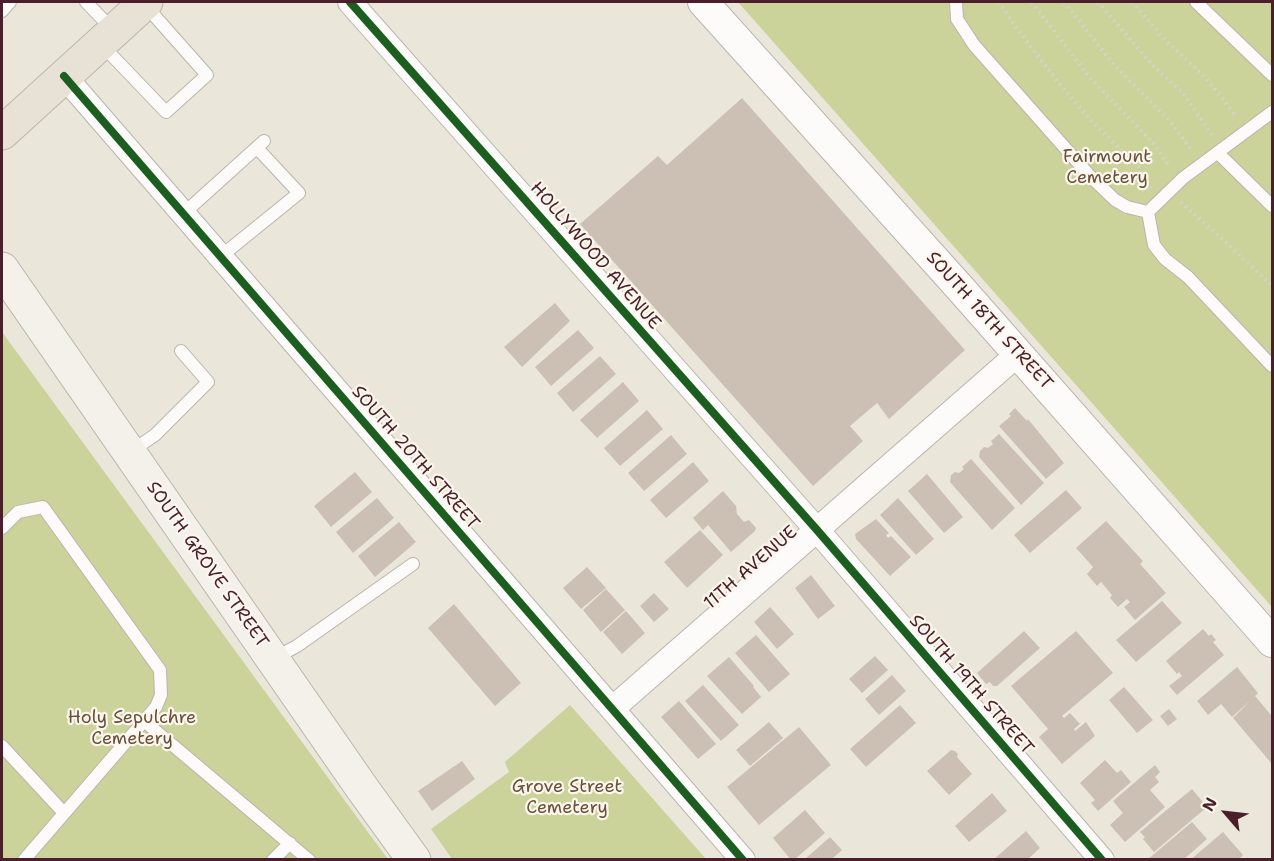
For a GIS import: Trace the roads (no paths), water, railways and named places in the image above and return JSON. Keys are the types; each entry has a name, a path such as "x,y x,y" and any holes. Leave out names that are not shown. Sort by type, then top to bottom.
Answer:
{"main road":[{"path":"2,133 145,2"},
{"name":"SOUTH GROVE STREET","path":"2,269 414,860"}],"street":[{"name":"HOLLYWOOD AVENUE","path":"350,2 817,530"},
{"name":"SOUTH 18TH STREET","path":"704,2 1272,642"},
{"name":"SOUTH 20TH STREET","path":"64,76 743,860"},
{"name":"11TH AVENUE","path":"612,709 1018,354"},
{"name":"SOUTH 19TH STREET","path":"817,530 1102,860"}],"lane":[{"path":"2,10 10,2"},
{"path":"86,2 107,37 166,112 207,75 145,2"},
{"path":"957,2 957,19 974,45 1082,167 1115,200 1127,207 1148,212"},
{"path":"1196,2 1272,75"},
{"path":"1148,212 1217,147 1272,112"},
{"path":"183,214 260,145 299,193 220,257"},
{"path":"1217,147 1272,206"},
{"path":"1148,212 1154,245 1165,259 1188,277 1272,366"},
{"path":"129,453 155,435 208,382 181,351"},
{"path":"2,528 18,512 43,507 160,670 161,695 156,707 24,860"},
{"path":"272,659 297,646 413,564"},
{"path":"144,721 309,860"},
{"path":"2,746 64,813"},
{"path":"273,860 290,843"}],"park label":[{"name":"Fairmount Cemetery","path":"1107,167"},
{"name":"Holy Sepulchre Cemetery","path":"132,728"},
{"name":"Grove Street Cemetery","path":"567,797"}]}
